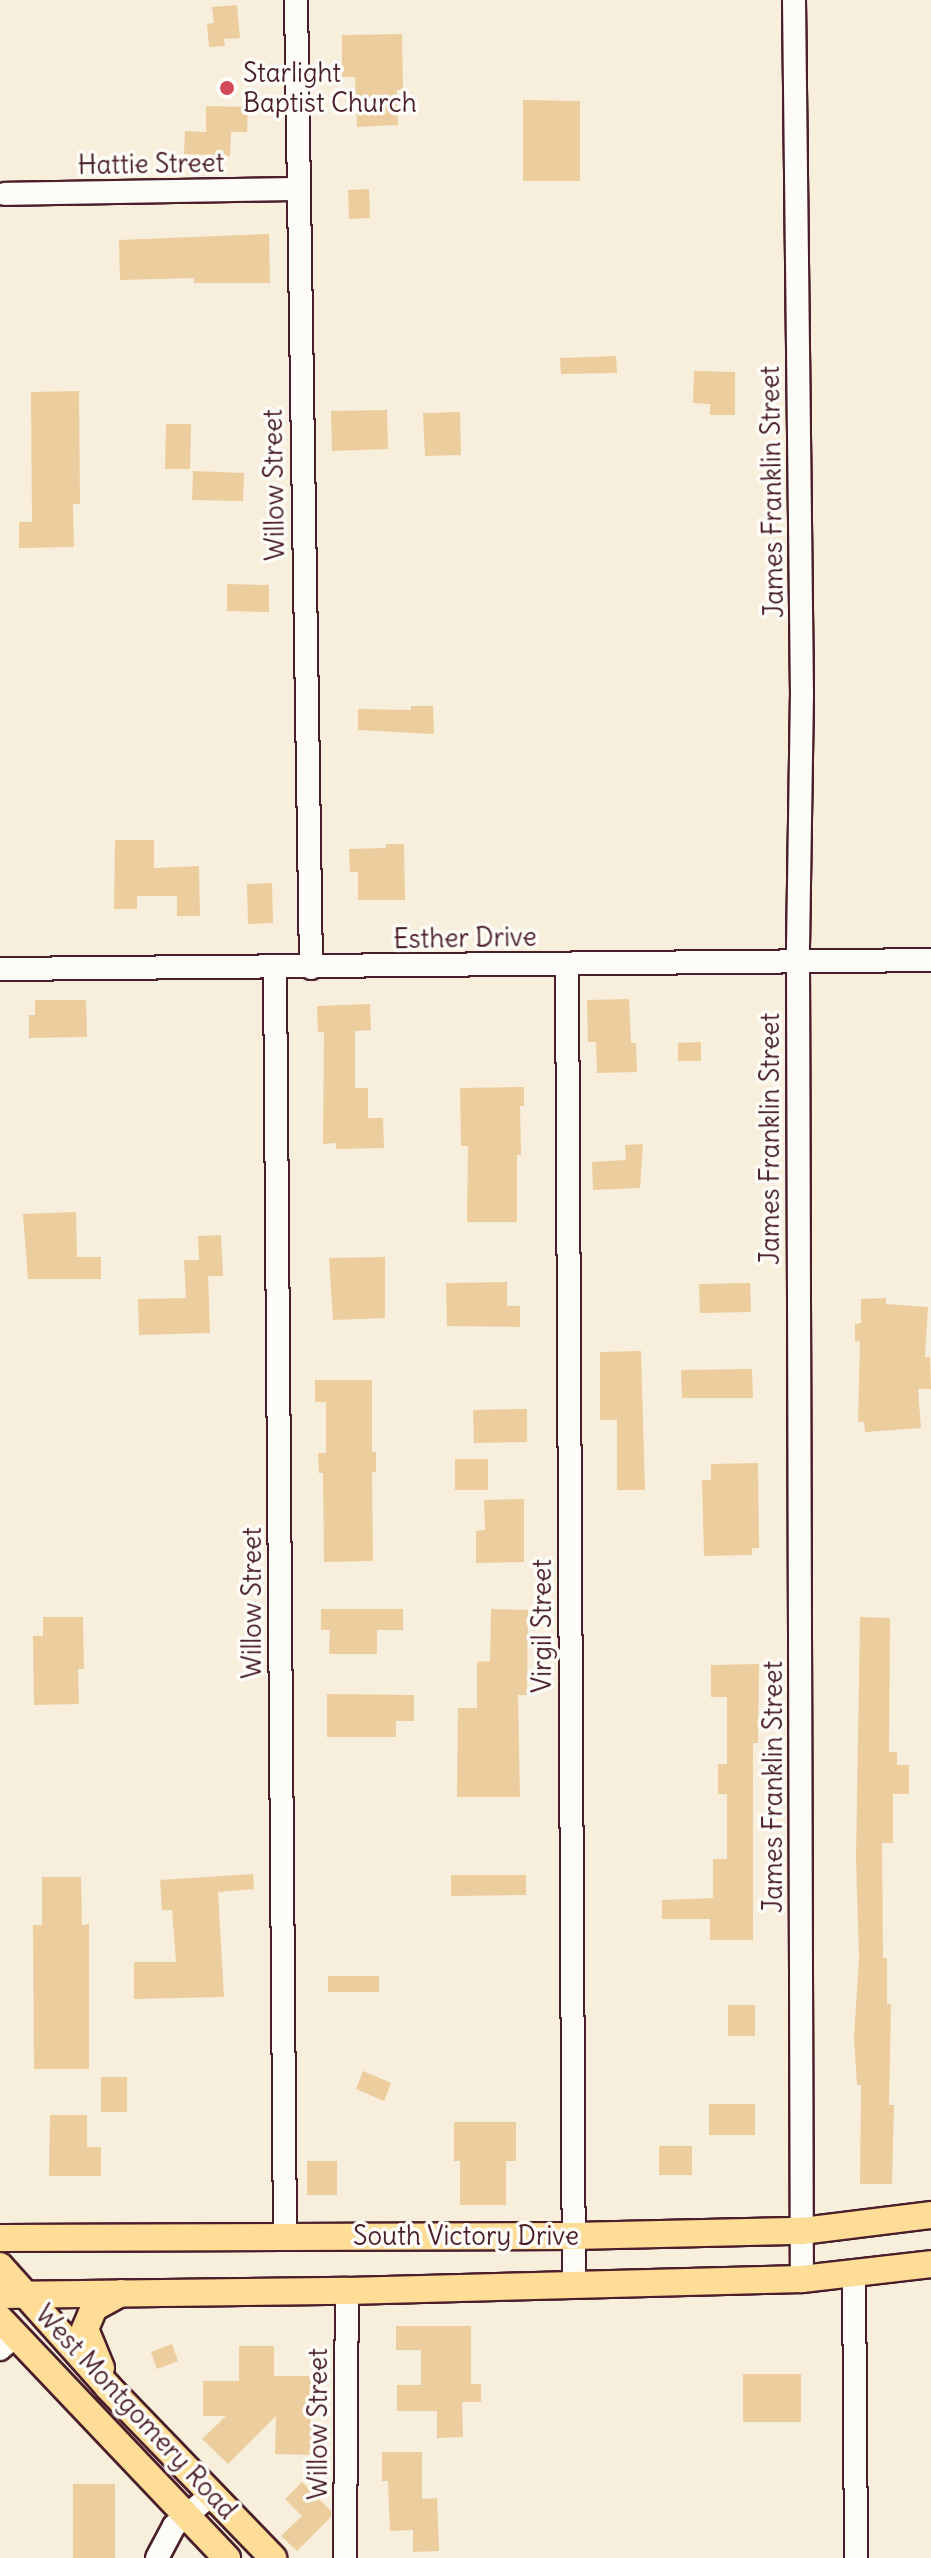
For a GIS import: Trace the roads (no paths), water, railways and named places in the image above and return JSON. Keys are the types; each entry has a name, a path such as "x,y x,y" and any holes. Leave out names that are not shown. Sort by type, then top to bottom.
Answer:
{"main road":[{"name":"South Victory Drive","path":"0,2238 573,2236 802,2231 931,2215"},
{"name":"South Victory Drive","path":"13,2294 347,2291 802,2279 931,2264"},
{"name":"West Montgomery Road","path":"0,2266 13,2294 108,2387 273,2558"},
{"path":"108,2387 85,2329 94,2308 125,2291"},
{"name":"West Montgomery Road","path":"5,2335 227,2558"}],"street":[{"name":"Willow Street","path":"296,0 311,968"},
{"name":"James Franklin Street","path":"794,0 802,693 798,961 802,2279"},
{"name":"Hattie Street","path":"5,194 297,189"},
{"name":"Esther Drive","path":"0,969 275,969 931,960"},
{"name":"Virgil Street","path":"567,965 574,2286"},
{"name":"Willow Street","path":"275,969 285,2236"},
{"path":"854,2272 856,2558"},
{"name":"Willow Street","path":"345,2558 347,2291"},
{"path":"157,2558 174,2526 211,2495"}],"place":[{"name":"Starlight Baptist Church","path":"227,88"}]}
